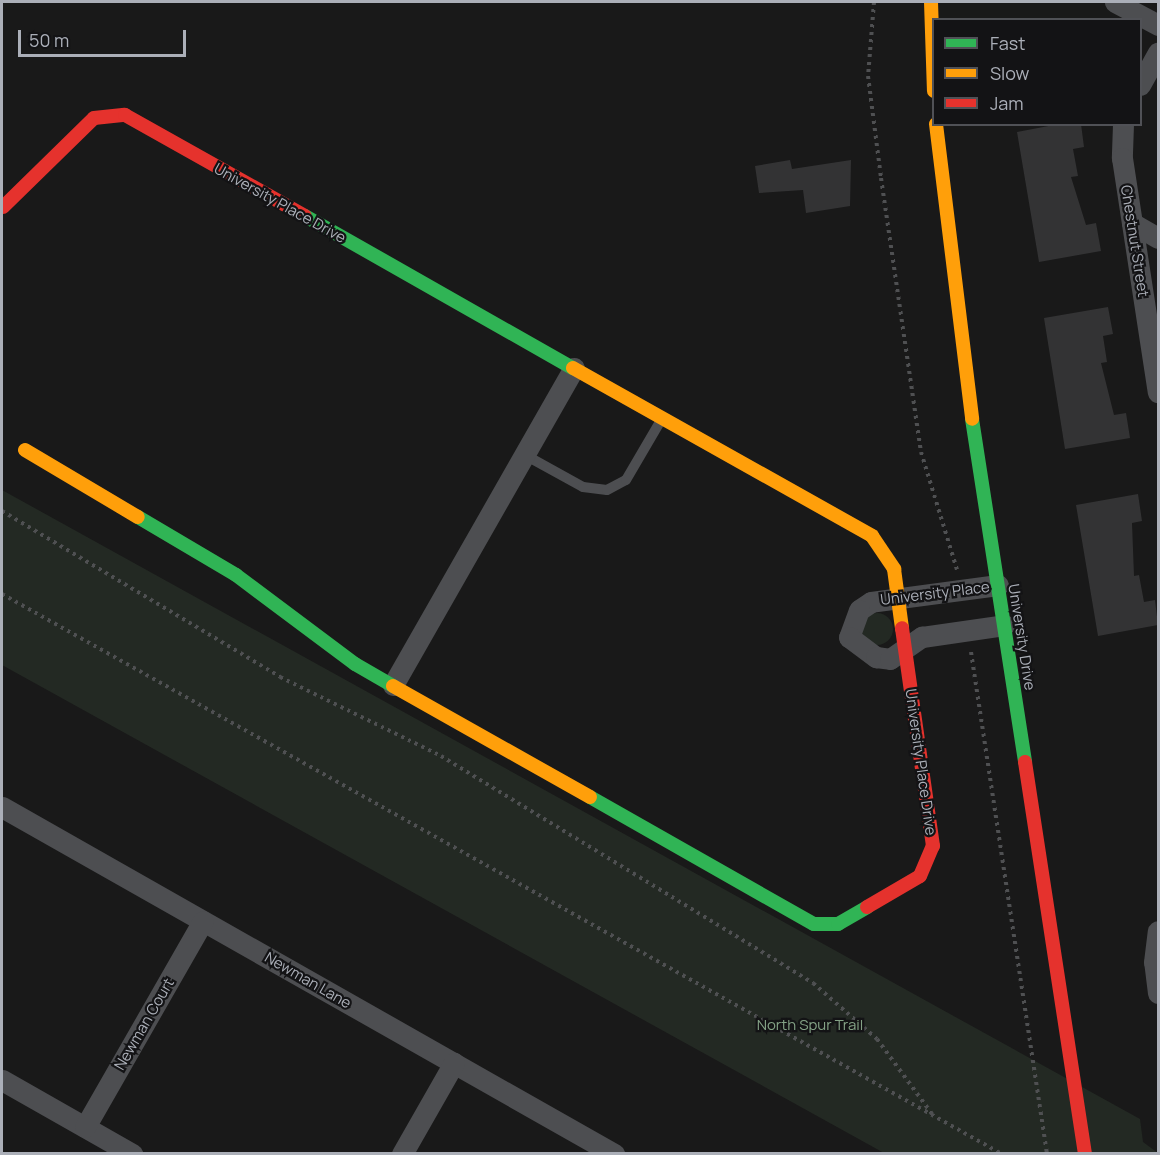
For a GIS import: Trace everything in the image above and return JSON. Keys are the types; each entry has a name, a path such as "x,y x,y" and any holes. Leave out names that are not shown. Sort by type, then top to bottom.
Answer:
{"street":[{"path":"931,2 932,46"},
{"path":"1116,2 1158,26"},
{"path":"1142,81 1158,53"},
{"name":"University Place Drive","path":"3,207 94,118 116,112 876,540 892,563 932,859 920,876 830,926 807,921 393,685 319,640 236,575 25,450"},
{"name":"University Drive","path":"936,126 953,294 1085,1154"},
{"name":"Chestnut Street","path":"1123,126 1122,158 1158,392"},
{"path":"1132,223 1158,238"},
{"path":"393,685 574,368"},
{"name":"University Place","path":"998,585 863,606 849,637 881,659 904,649 922,637 1004,625"},
{"name":"Newman Lane","path":"2,807 614,1154"},
{"name":"Newman Court","path":"85,1127 203,921"},
{"path":"1158,931 1154,962 1158,993"},
{"path":"402,1154 454,1063"},
{"path":"2,1080 132,1154"}],"lane":[{"path":"525,454 583,487 607,490 626,480 662,418"}],"path":[{"path":"874,2 868,76 921,452 961,591"},
{"path":"2,511 280,677 441,756 813,983 877,1039 932,1114"},
{"path":"2,594 1002,1154"},
{"path":"967,631 1047,1154"}],"green space":[{"name":"North Spur Trail","path":"2,490 1140,1119 1143,1142 1158,1153 884,1153 2,665"},
{"path":"877,613 888,618 893,629 888,640 877,645 866,640 861,629 866,618"}],"building":[{"path":"1048,126 1081,126 1084,147 1073,149 1078,176 1071,177 1086,225 1096,223 1101,251 1039,262 1017,132"},
{"path":"790,160 792,169 851,160 850,206 806,213 803,190 759,193 755,166"},
{"path":"1108,307 1113,334 1103,336 1107,362 1101,363 1114,415 1126,413 1130,438 1065,449 1044,318"},
{"path":"1138,494 1142,521 1132,523 1134,576 1139,575 1144,602 1155,600 1158,625 1098,636 1076,505"}],"traffic: fast":[{"path":"305,216 573,368"},
{"path":"972,419 1025,762"},
{"path":"138,517 236,575 355,664 393,686"},
{"path":"590,797 814,924 838,924 867,907"}],"traffic: slow":[{"path":"931,2 932,32"},
{"path":"936,126 972,419"},
{"path":"573,368 872,536 894,569 902,628"},
{"path":"25,450 138,517"},
{"path":"393,686 590,797"}],"traffic: jam":[{"path":"3,207 94,118 125,115 305,216"},
{"path":"867,907 920,876 933,846 902,628"},
{"path":"1025,762 1085,1154"}]}
